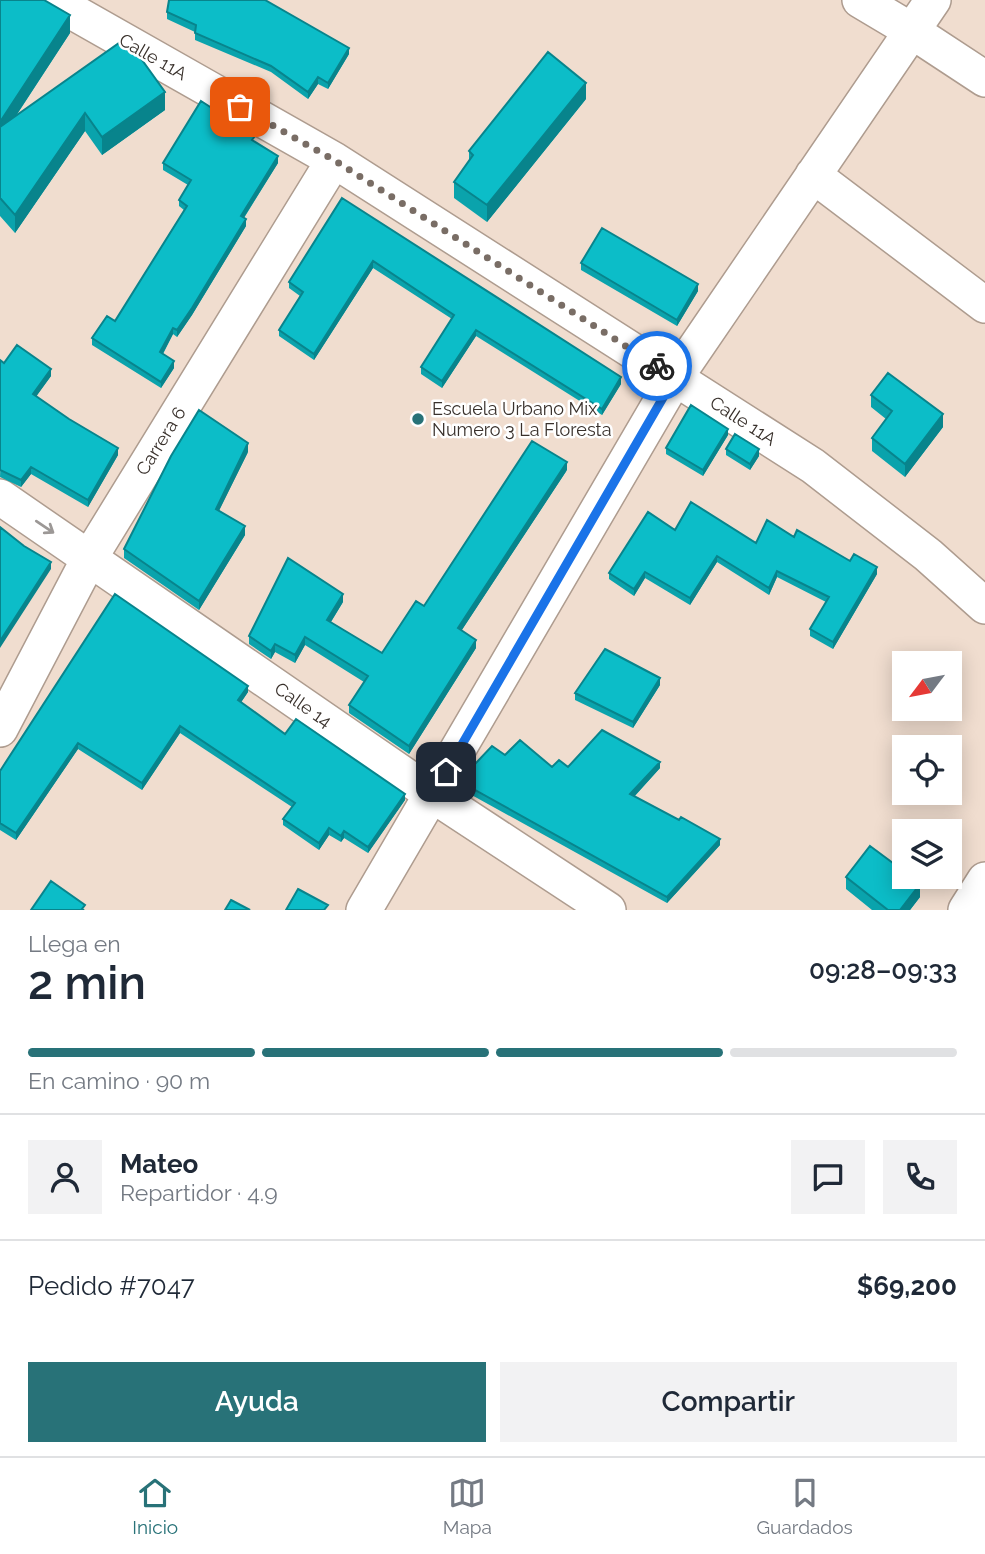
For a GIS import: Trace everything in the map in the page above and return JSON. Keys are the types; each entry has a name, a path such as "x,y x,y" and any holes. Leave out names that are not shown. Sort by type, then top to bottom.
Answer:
{"street":[{"name":"Calle 11A","path":"52,0 334,160 813,466 928,555 985,606"},
{"path":"860,0 985,79"},
{"path":"364,910 675,377 933,0"},
{"name":"Carrera 6","path":"0,729 89,557 334,160"},
{"path":"813,176 985,305"},
{"name":"Calle 14","path":"0,497 433,795 608,910"}],"building":[{"path":"0,0 44,0 70,15 0,122"},
{"path":"169,0 265,0 349,48 328,83 318,77 308,92 271,66 195,33 196,25 167,12"},
{"path":"119,43 137,53 165,92 102,137 85,113 15,215 0,198 0,127"},
{"path":"548,52 586,83 487,205 454,182 473,155 469,151"},
{"path":"201,101 255,136 252,140 278,156 241,216 246,219 192,308 177,330 173,328 160,352 174,361 161,382 92,338 107,316 115,321 187,206 179,200 191,180 163,163"},
{"path":"342,198 621,377 602,409 476,330 442,381 421,367 454,315 373,261 314,354 279,330 303,292 289,282"},
{"path":"602,228 698,284 677,320 581,263"},
{"path":"17,345 51,369 33,394 118,448 88,500 31,467 21,480 0,470 0,360 4,363"},
{"path":"888,373 943,414 905,464 872,438 892,411 871,395"},
{"path":"691,405 728,429 703,470 666,448"},
{"path":"199,410 248,443 216,509 245,526 199,601 124,549 171,456"},
{"path":"735,434 759,449 750,464 726,449"},
{"path":"532,441 567,462 458,628 476,640 409,746 349,705 368,676 305,637 295,655 275,644 271,651 249,636 288,558 343,594 327,620 382,653 416,601 424,606"},
{"path":"691,502 756,543 767,520 794,537 797,530 850,561 854,554 877,567 833,642 810,629 829,597 777,571 769,588 717,556 690,598 645,572 634,589 609,573 648,512 675,530"},
{"path":"0,527 51,562 0,641"},
{"path":"115,594 248,686 238,700 285,734 296,719 405,794 368,847 344,831 341,836 329,828 319,843 283,819 295,803 180,726 142,783 78,743 16,833 0,823 0,771"},
{"path":"605,649 660,678 633,722 575,693"},
{"path":"602,730 660,762 630,794 679,820 681,817 720,839 667,897 459,781 492,746 505,755 520,740 552,767 559,760 568,767"},
{"path":"870,846 892,862 892,889 916,889 900,910 888,910 846,877"},
{"path":"51,881 85,905 82,909 84,910 31,910"},
{"path":"298,889 328,905 324,910 286,910"},
{"path":"231,900 250,910 225,910"}],"way so far":[{"path":"240,107 334,160 657,366"}],"place":[{"name":"Escuela Urbano Mix Numero 3 La Floresta","path":"418,419"}],"route":[{"path":"446,772 675,377 657,366"}]}
